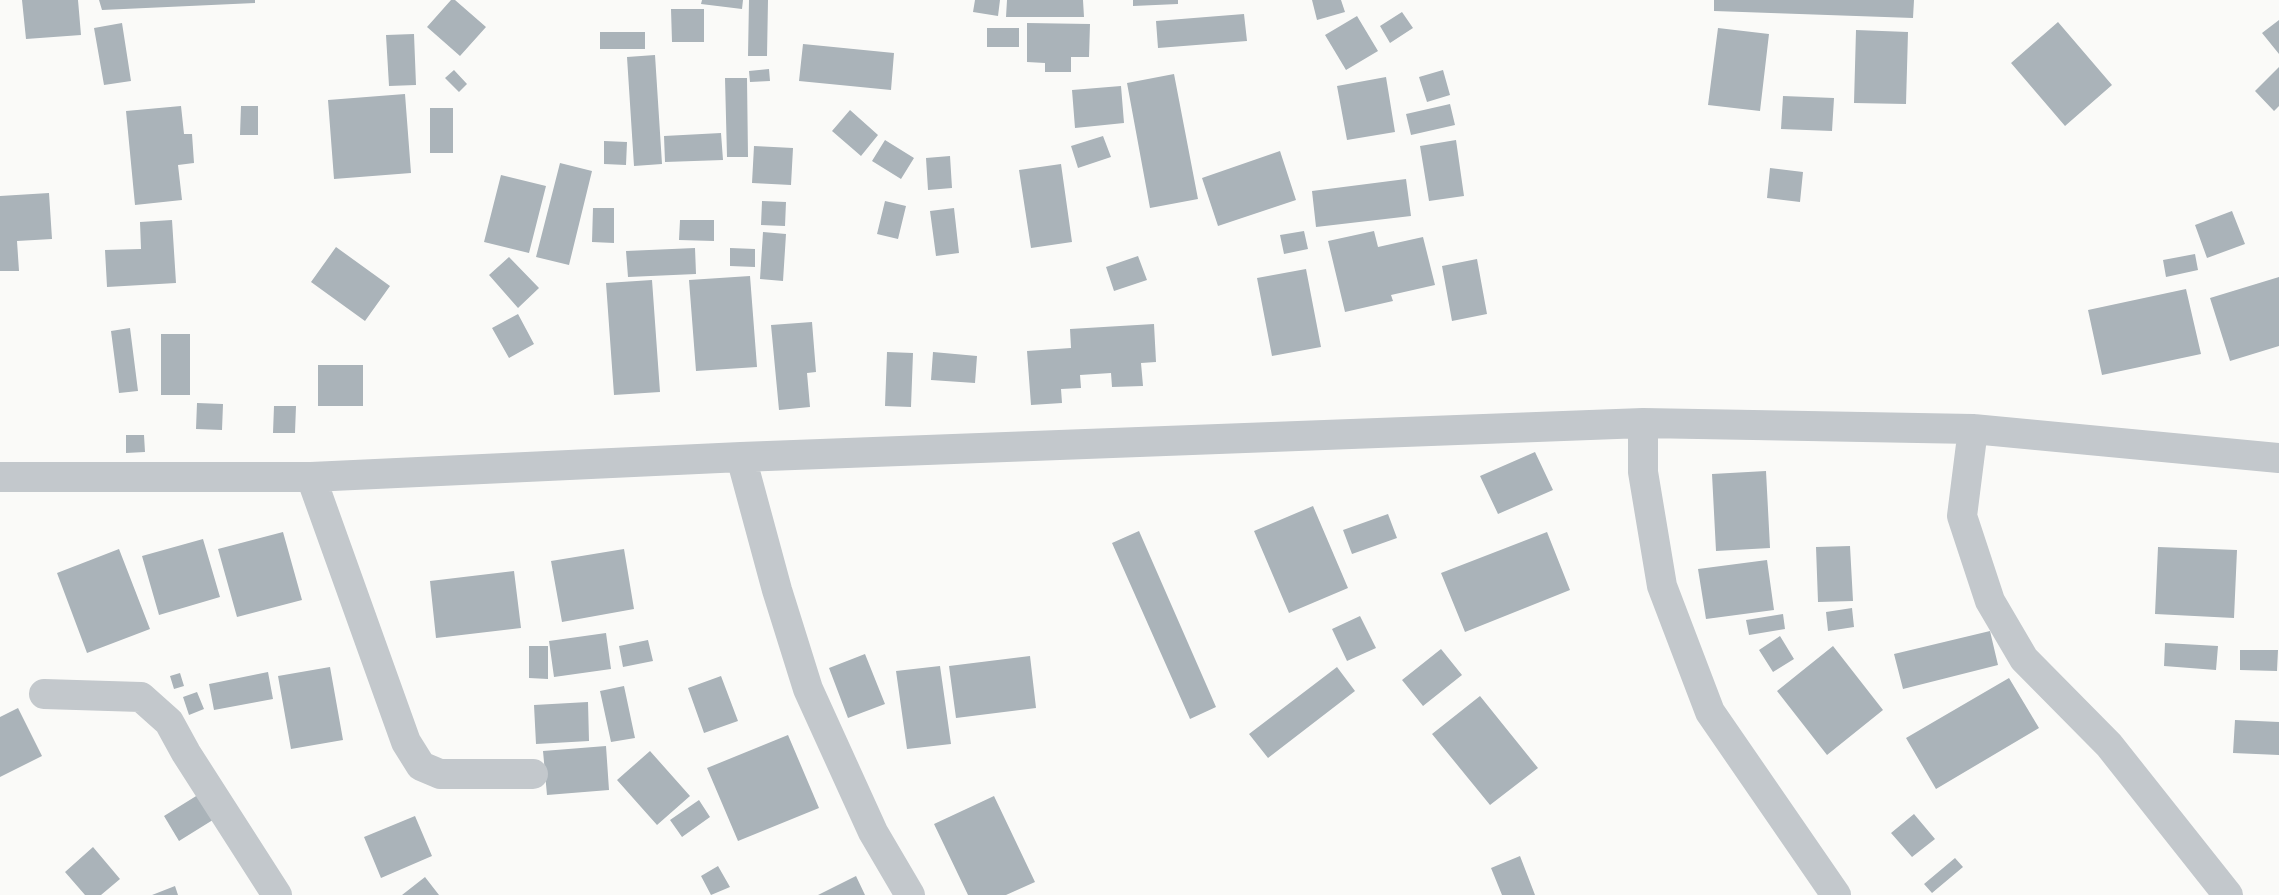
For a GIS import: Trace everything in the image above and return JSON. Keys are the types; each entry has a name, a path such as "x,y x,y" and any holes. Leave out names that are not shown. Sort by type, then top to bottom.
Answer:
{"street":[{"path":"1643,422 1643,472 1662,586 1710,712 1836,895"},
{"path":"0,477 311,477 741,457 1643,422 1973,429 2279,458"},
{"path":"1973,429 1962,516 1990,601 2024,659 2109,745 2228,895"},
{"path":"741,457 777,590 808,689 873,832 910,895"},
{"path":"311,477 406,743 421,766 440,774 533,774"},
{"path":"44,694 141,697 169,722 277,895"}],"building":[{"path":"22,0 78,0 81,35 26,39"},
{"path":"99,0 255,0 255,3 102,10"},
{"path":"451,0 455,0 486,27 460,56 427,27"},
{"path":"702,0 743,0 742,9 701,4"},
{"path":"749,0 768,0 767,56 748,56"},
{"path":"975,0 1000,0 998,16 973,12"},
{"path":"1007,0 1083,0 1084,17 1006,17"},
{"path":"1133,0 1178,0 1178,4 1133,6"},
{"path":"1312,0 1341,0 1345,12 1317,20"},
{"path":"1714,0 1914,0 1913,18 1714,11"},
{"path":"671,9 704,9 704,42 672,42"},
{"path":"1402,12 1413,28 1390,43 1380,26"},
{"path":"1244,14 1247,41 1158,48 1156,21"},
{"path":"1357,16 1378,51 1346,70 1325,35"},
{"path":"2279,20 2279,54 2262,33"},
{"path":"2058,22 2112,85 2065,126 2011,63"},
{"path":"122,23 131,81 104,85 94,28"},
{"path":"1027,23 1090,24 1089,57 1071,57 1071,72 1045,72 1045,63 1027,62"},
{"path":"987,28 1019,28 1019,47 987,47"},
{"path":"1718,28 1769,34 1760,111 1708,105"},
{"path":"1856,30 1908,32 1906,104 1854,103"},
{"path":"600,32 645,32 645,49 600,49"},
{"path":"414,34 416,85 389,86 386,35"},
{"path":"803,44 894,53 891,90 799,81"},
{"path":"655,55 662,164 634,166 627,57"},
{"path":"2279,67 2279,106 2274,111 2255,91"},
{"path":"769,69 770,81 750,82 749,71"},
{"path":"454,70 467,84 459,92 445,78"},
{"path":"1443,70 1450,95 1427,102 1419,77"},
{"path":"1174,74 1198,199 1150,208 1127,83"},
{"path":"1386,77 1395,132 1347,140 1337,86"},
{"path":"725,78 747,78 748,157 727,157"},
{"path":"1121,86 1124,123 1075,128 1072,90"},
{"path":"405,94 411,173 334,179 328,100"},
{"path":"1783,96 1834,98 1832,131 1781,129"},
{"path":"1450,104 1455,125 1411,135 1406,114"},
{"path":"181,106 184,134 192,134 194,163 178,165 182,200 135,205 126,111"},
{"path":"241,106 258,106 258,135 240,135"},
{"path":"430,108 453,108 453,153 430,153"},
{"path":"850,110 878,135 861,156 832,131"},
{"path":"721,133 723,160 665,162 664,136"},
{"path":"1103,136 1111,157 1078,168 1071,146"},
{"path":"885,140 914,158 901,179 872,161"},
{"path":"1456,140 1464,196 1429,201 1420,146"},
{"path":"604,141 627,142 626,165 604,164"},
{"path":"754,146 793,148 791,185 752,183"},
{"path":"1280,151 1296,200 1218,226 1202,178"},
{"path":"950,156 952,188 928,190 926,158"},
{"path":"560,163 592,171 569,265 536,257"},
{"path":"1061,164 1072,242 1031,248 1019,170"},
{"path":"1770,168 1803,172 1800,202 1767,198"},
{"path":"501,175 546,186 529,253 484,242"},
{"path":"1406,179 1411,216 1316,227 1312,191"},
{"path":"49,193 52,239 17,241 19,271 0,271 0,196"},
{"path":"762,201 786,202 785,226 761,225"},
{"path":"885,201 906,206 898,239 877,234"},
{"path":"593,208 614,208 614,243 592,242"},
{"path":"954,208 959,253 936,256 930,211"},
{"path":"2232,211 2245,244 2207,258 2195,225"},
{"path":"172,220 176,283 107,287 105,250 141,249 140,222"},
{"path":"680,220 714,220 714,241 679,240"},
{"path":"1304,231 1308,249 1284,254 1280,235"},
{"path":"1374,231 1378,247 1423,237 1435,285 1391,295 1393,301 1345,312 1328,241"},
{"path":"763,232 786,234 783,281 760,279"},
{"path":"336,247 390,286 365,321 311,282"},
{"path":"695,248 696,274 628,277 626,251"},
{"path":"730,248 755,249 755,267 730,266"},
{"path":"2195,254 2198,270 2166,277 2163,260"},
{"path":"1138,256 1147,280 1114,291 1106,267"},
{"path":"509,257 539,288 518,308 489,275"},
{"path":"1477,259 1487,314 1452,321 1442,266"},
{"path":"1306,269 1321,347 1272,356 1257,278"},
{"path":"750,276 757,367 696,371 689,280"},
{"path":"2279,277 2279,346 2230,361 2210,298"},
{"path":"652,280 660,392 614,395 606,283"},
{"path":"2186,289 2201,354 2102,375 2088,310"},
{"path":"518,314 534,344 509,358 492,328"},
{"path":"812,322 816,372 807,373 810,407 779,410 771,325"},
{"path":"1154,324 1156,362 1141,363 1143,386 1112,387 1111,373 1080,375 1081,388 1061,389 1062,403 1031,405 1027,351 1071,348 1070,329"},
{"path":"130,328 138,391 119,393 111,331"},
{"path":"161,334 190,334 190,395 161,395"},
{"path":"887,352 913,353 911,407 885,406"},
{"path":"933,352 977,356 975,383 931,380"},
{"path":"318,365 363,365 363,406 318,406"},
{"path":"197,403 223,404 222,430 196,429"},
{"path":"274,406 296,406 295,433 273,433"},
{"path":"126,435 144,435 145,452 126,453"},
{"path":"1535,452 1553,490 1498,514 1480,476"},
{"path":"1766,471 1770,548 1716,551 1712,474"},
{"path":"1313,506 1348,588 1289,613 1254,531"},
{"path":"1388,514 1397,538 1352,554 1343,530"},
{"path":"1139,531 1216,707 1190,719 1112,543"},
{"path":"283,532 302,600 237,617 218,549"},
{"path":"1547,532 1570,590 1465,632 1441,573"},
{"path":"203,539 220,597 159,615 142,556"},
{"path":"1850,546 1853,601 1818,602 1816,547"},
{"path":"2158,547 2237,550 2234,618 2155,614"},
{"path":"119,549 150,629 87,653 57,573"},
{"path":"624,549 634,609 562,622 551,561"},
{"path":"1767,560 1774,610 1706,619 1698,569"},
{"path":"514,571 521,628 436,638 430,581"},
{"path":"1852,608 1854,627 1828,631 1826,612"},
{"path":"1783,614 1785,629 1749,635 1746,620"},
{"path":"1360,616 1376,648 1347,661 1332,629"},
{"path":"1990,631 1998,665 1903,689 1894,654"},
{"path":"606,633 611,669 554,677 549,641"},
{"path":"1780,636 1794,659 1773,672 1759,650"},
{"path":"648,640 653,661 623,667 619,646"},
{"path":"2165,643 2218,646 2216,670 2164,666"},
{"path":"529,646 548,646 548,679 529,678"},
{"path":"1833,646 1883,710 1827,755 1777,691"},
{"path":"1441,649 1462,675 1423,706 1402,680"},
{"path":"2240,650 2278,650 2277,671 2240,670"},
{"path":"865,654 885,704 848,718 829,668"},
{"path":"1030,656 1036,708 956,718 949,666"},
{"path":"940,666 951,744 907,749 896,671"},
{"path":"330,667 343,740 291,749 278,676"},
{"path":"1337,667 1355,691 1268,758 1249,734"},
{"path":"268,672 273,699 214,710 209,684"},
{"path":"180,673 184,686 174,689 170,676"},
{"path":"721,676 738,721 704,733 688,688"},
{"path":"2009,678 2039,728 1936,789 1906,738"},
{"path":"624,686 635,738 611,742 600,691"},
{"path":"197,692 204,709 189,715 183,697"},
{"path":"1480,696 1538,768 1490,805 1432,734"},
{"path":"588,702 589,741 536,744 534,705"},
{"path":"18,708 42,756 0,777 0,717"},
{"path":"2235,720 2279,722 2279,755 2233,753"},
{"path":"788,735 819,808 738,841 707,768"},
{"path":"606,746 609,790 547,795 543,751"},
{"path":"650,751 690,796 657,825 617,780"},
{"path":"201,793 216,818 179,841 164,816"},
{"path":"994,796 1035,882 1006,895 968,895 934,824"},
{"path":"699,800 710,817 682,837 670,820"},
{"path":"1914,814 1935,839 1912,857 1891,833"},
{"path":"415,816 432,856 381,878 364,837"},
{"path":"93,847 120,879 101,895 85,895 65,872"},
{"path":"1520,856 1535,895 1502,895 1491,868"},
{"path":"1955,858 1963,867 1932,893 1924,884"},
{"path":"718,866 730,887 711,895 701,876"},
{"path":"856,876 865,895 818,895"},
{"path":"425,877 439,895 402,895"},
{"path":"175,886 178,895 152,895"}]}
